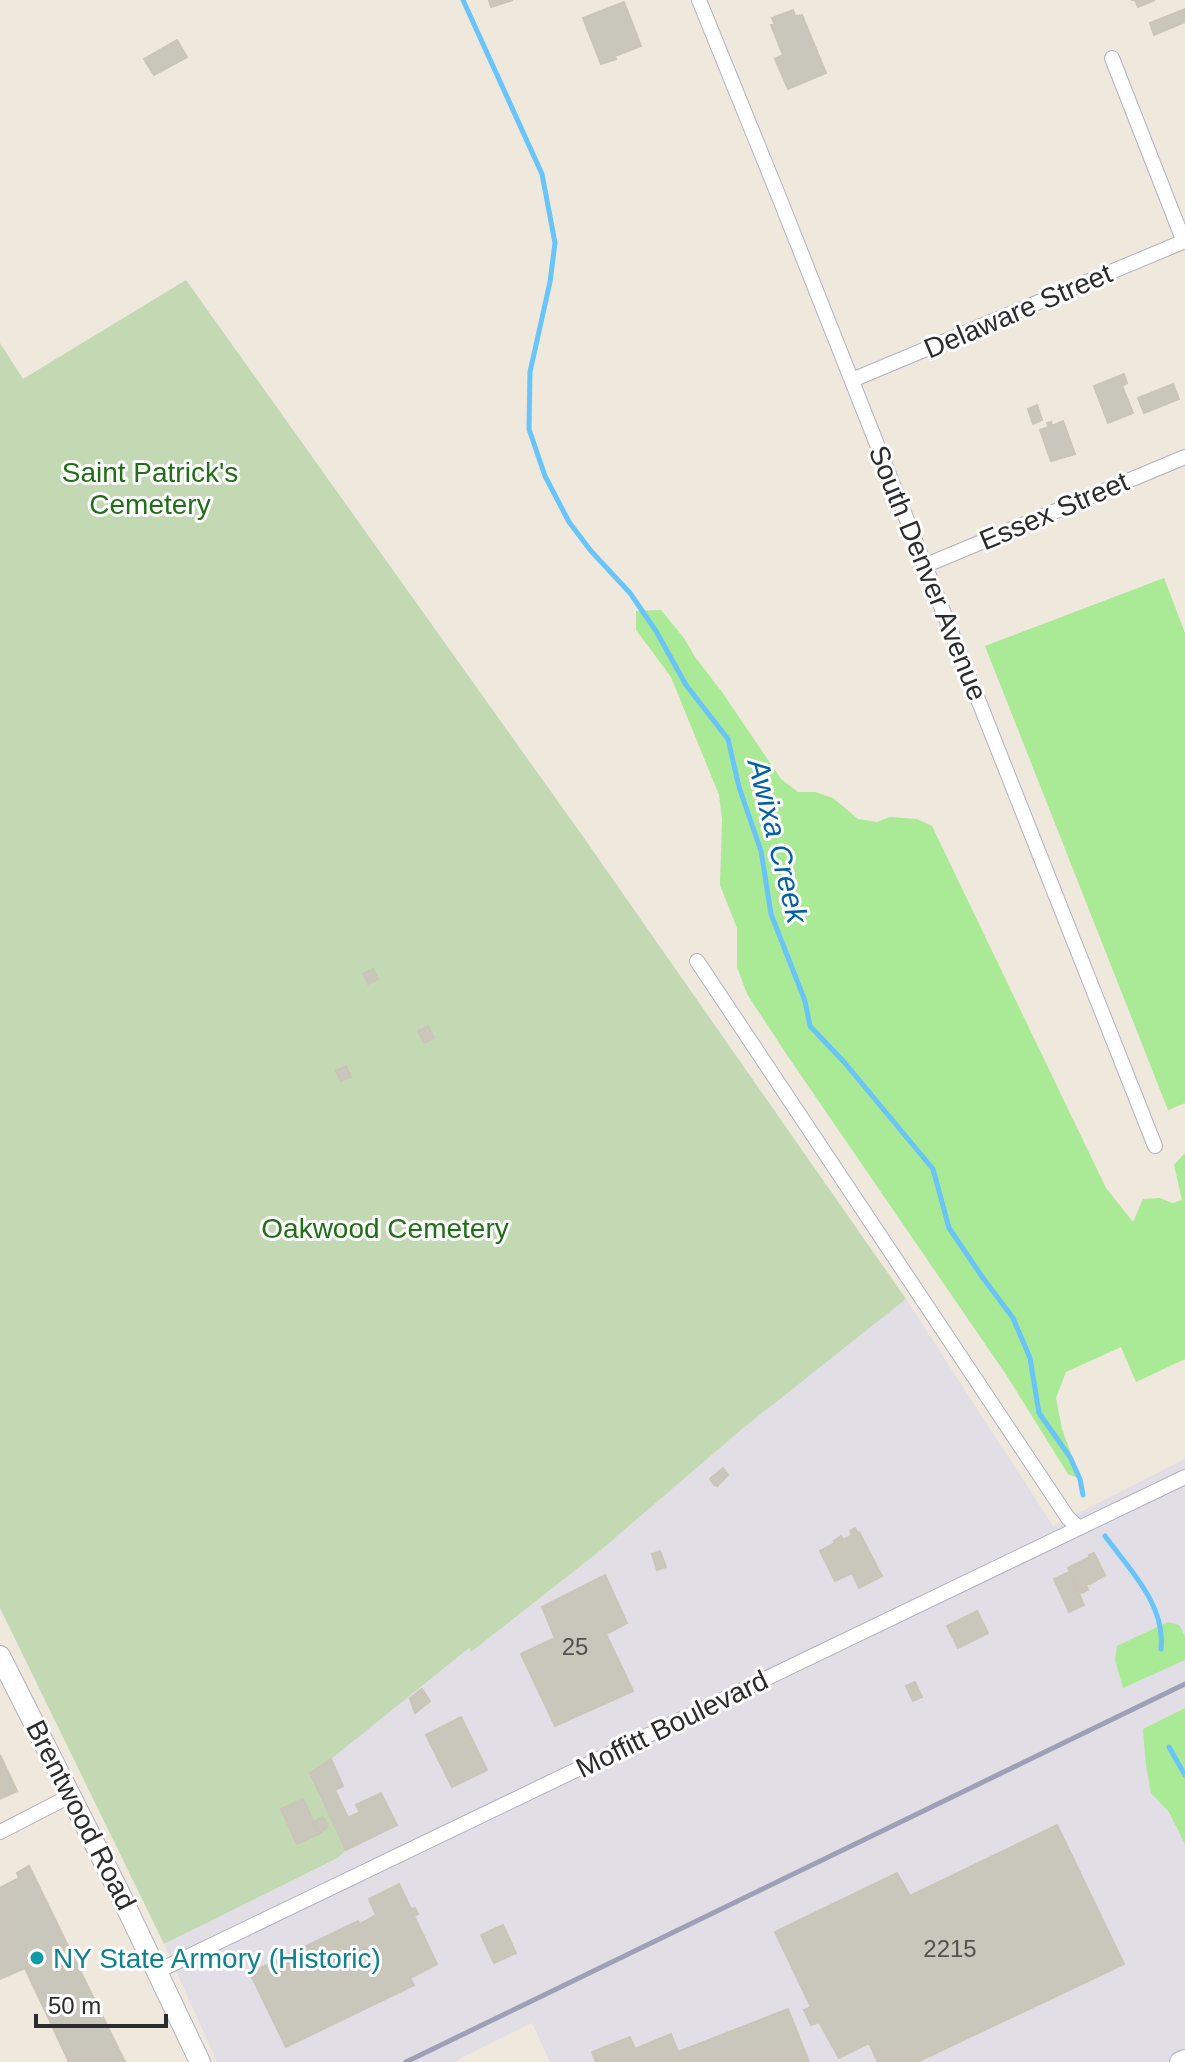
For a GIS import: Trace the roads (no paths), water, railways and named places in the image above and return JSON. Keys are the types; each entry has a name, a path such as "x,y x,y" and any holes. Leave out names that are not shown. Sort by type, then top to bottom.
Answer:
{"street":[{"name":"South Denver Avenue","path":"699,0 1155,1146"},
{"path":"1112,58 1184,241"},
{"name":"Delaware Street","path":"852,380 1184,241"},
{"name":"Essex Street","path":"924,566 1185,457"},
{"path":"697,961 1068,1518 1079,1528"},
{"name":"Moffitt Boulevard","path":"158,1971 1185,1477"},
{"name":"Brentwood Road","path":"0,1656 72,1795 200,2062"},
{"path":"0,1832 72,1795"}],"waterway":[{"name":"Awixa Creek","path":"463,0 542,174 555,243 550,282 530,372 529,429 545,476 569,522 630,593 656,631 686,685 728,739 739,787 761,851 771,914 805,1001 810,1026 933,1169 949,1228 1013,1318 1030,1358 1039,1413 1070,1457 1083,1495"},
{"name":"Awixa Creek","path":"1105,1536 1152,1603 1158,1617 1161,1649"},
{"name":"Awixa Creek","path":"1169,1747 1185,1775"}],"railway":[{"path":"406,2062 1185,1684"}],"place":[{"name":"NY State Armory (Historic)","path":"37,1958"}],"park label":[{"name":"Saint Patrick's Cemetery","path":"150,488"},
{"name":"Oakwood Cemetery","path":"385,1228"}]}
